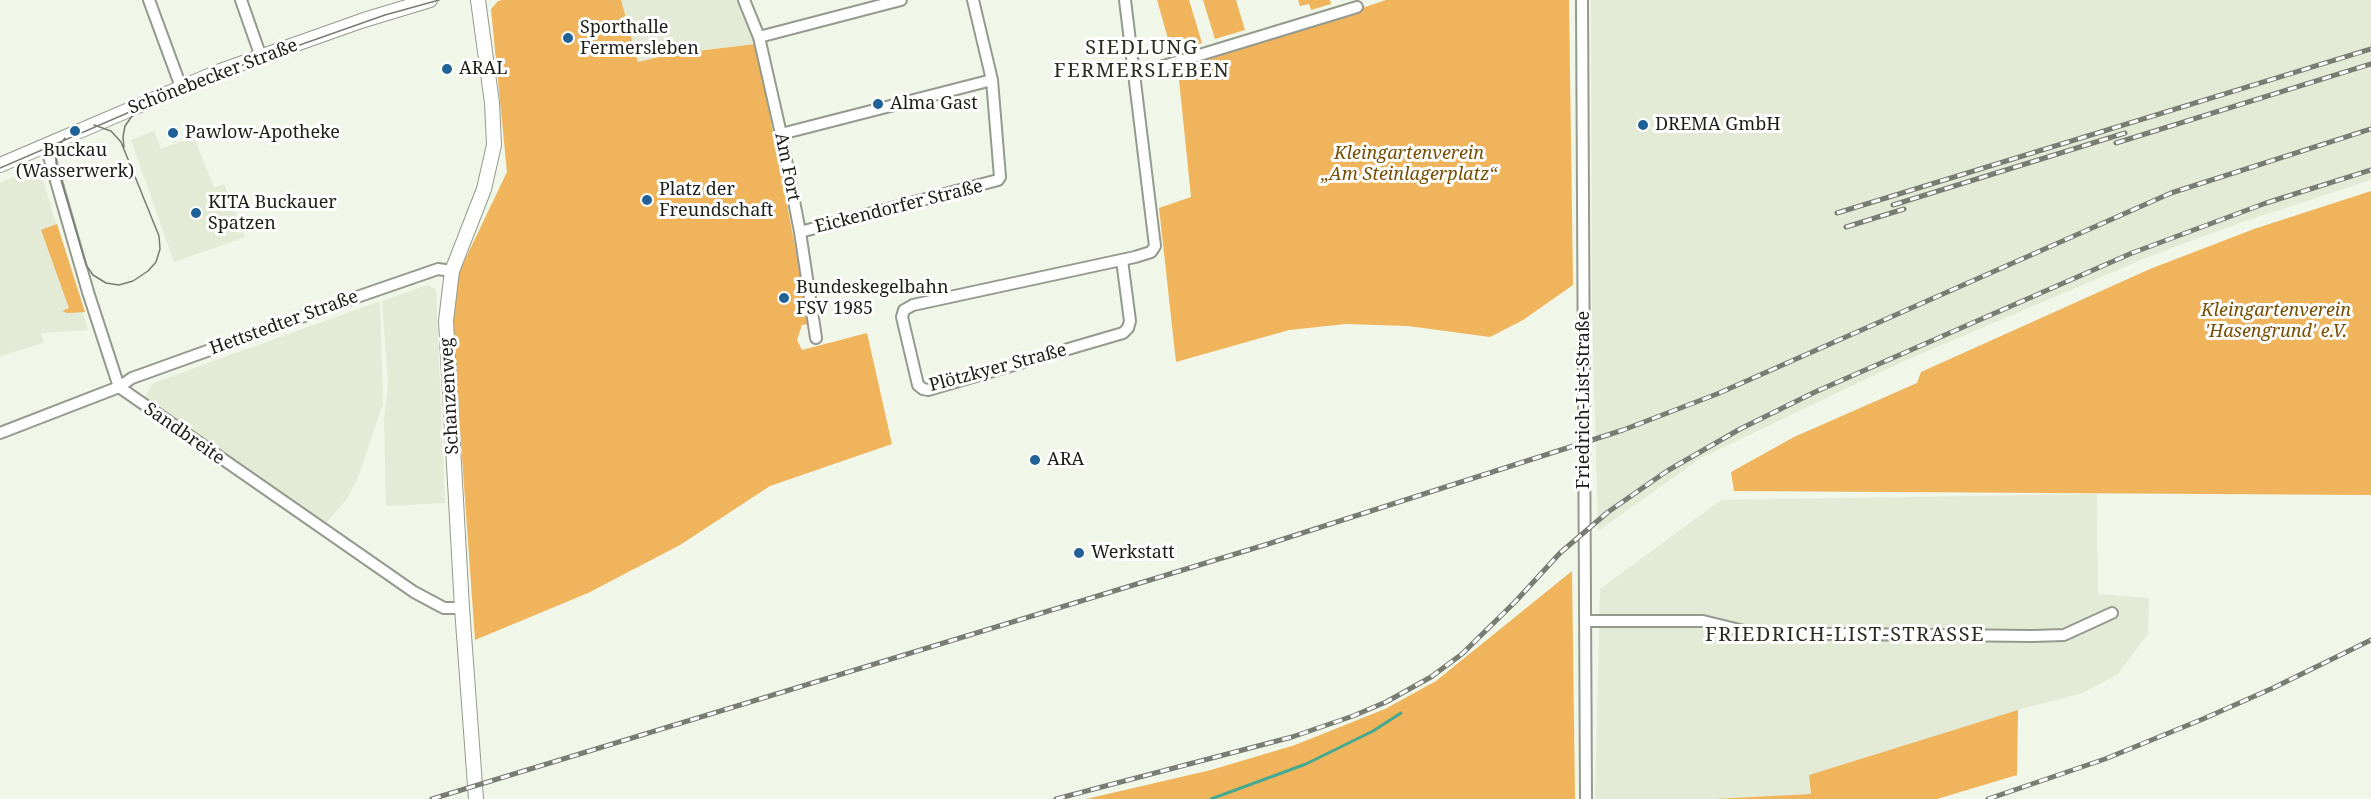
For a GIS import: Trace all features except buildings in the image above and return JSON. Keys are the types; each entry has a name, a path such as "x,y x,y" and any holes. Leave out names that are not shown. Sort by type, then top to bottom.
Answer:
{"main road":[{"name":"Schönebecker Straße","path":"0,165 180,87 385,13 430,0"},
{"name":"Schanzenweg","path":"476,799 446,332 447,301 452,271 484,189 494,145 492,103 478,0"}],"street":[{"path":"149,0 180,87"},
{"path":"241,0 261,57"},
{"name":"Am Fort","path":"744,0 759,37 781,134 800,232 816,338"},
{"path":"759,37 902,0"},
{"path":"781,134 992,80 973,0"},
{"path":"1125,0 1134,75 1357,6"},
{"name":"Friedrich-List-Straße","path":"1582,0 1586,799"},
{"name":"Plötzkyer Straße","path":"1122,260 1130,321 1124,333 928,390 918,385 902,316 904,310 913,305 1151,252 1155,246 1134,75"},
{"name":"Eickendorfer Straße","path":"800,232 998,180 992,80"},
{"path":"46,146 88,292 119,387"},
{"name":"Hettstedter Straße","path":"0,433 119,387 132,378 394,284 438,269 452,271"},
{"name":"Sandbreite","path":"119,387 414,592 444,608 462,608"},
{"path":"1585,621 1703,621 1756,633 2033,636 2064,634 2112,613"}],"shaded area":[{"path":"621,0 737,0 756,44 671,54 638,62"},
{"path":"1591,0 2371,0 2371,180 2245,221 2153,255 1904,361 1701,458 1598,531 1592,312"},
{"name":"KITA Buckauer Spatzen","path":"154,131 161,149 194,137 214,188 224,184 245,237 174,262 131,140"},
{"path":"39,166 88,330 41,333 44,343 0,356 0,183"},
{"path":"427,285 436,289 445,503 386,506 384,420 388,382 382,301"},
{"path":"380,301 383,404 358,478 346,500 323,526 144,399 153,383"},
{"path":"2097,494 2098,594 2149,598 2148,634 2118,674 2082,693 2018,710 1809,775 1811,794 1713,799 1595,799 1600,589 1721,500"}],"green space":[{"path":"621,0 638,62 671,54 756,44 810,324 802,325 797,340 802,350 867,333 892,444 770,486 680,545 588,593 475,640 452,316 456,282 460,270 507,172 491,9 498,1"},
{"path":"1157,0 1189,0 1202,43 1172,53"},
{"path":"1203,0 1236,0 1245,30 1215,39"},
{"path":"1298,0 1330,0 1331,4 1311,10 1309,4 1300,6"},
{"name":"Kleingartenverein „Am Steinlagerplatz“","path":"1386,0 1569,0 1573,285 1523,320 1490,337 1408,326 1346,324 1289,330 1176,362 1159,208 1191,197 1178,70"},
{"name":"Kleingartenverein 'Hasengrund' e.V.","path":"2371,191 2371,495 1734,491 1731,472 1794,437 1917,383 1921,372 2150,269 2254,229"},
{"path":"57,224 85,312 62,311 69,308 41,230"},
{"path":"1572,571 1575,799 1086,799 1211,770 1295,745 1385,709 1436,681"},
{"path":"2018,710 2017,775 1937,799 1713,799 1811,794 1809,775"}],"waterway":[{"path":"1211,799 1306,764 1373,731 1401,713"}],"tram line":[{"path":"0,168 220,73 385,15 439,0"},
{"path":"124,147 125,126 137,109"},
{"path":"65,138 58,147 56,163 86,265 93,275 106,283 119,285 133,281 148,271 156,262 160,249 159,236 121,142 111,131 94,125"}],"railway":[{"path":"1837,213 2371,49"},
{"path":"2116,143 2371,64"},
{"path":"432,799 1268,544 1623,430 1717,394 2171,193 2371,129"},
{"path":"1893,205 2125,133"},
{"path":"1056,799 1292,737 1386,702 1431,677 1462,654 1515,602 1560,553 1608,512 1667,471 1740,429 1815,392 2132,253 2266,203 2371,170"},
{"path":"1846,227 1904,209"},
{"path":"1988,799 2105,759 2203,719 2371,640"}],"place":[{"name":"Sporthalle Fermersleben","path":"568,38"},
{"name":"ARAL","path":"447,69"},
{"name":"Alma Gast","path":"878,104"},
{"name":"DREMA GmbH","path":"1643,125"},
{"name":"Buckau (Wasserwerk)","path":"75,131"},
{"name":"Pawlow-Apotheke","path":"173,133"},
{"name":"Platz der Freundschaft","path":"647,200"},
{"name":"KITA Buckauer Spatzen","path":"196,213"},
{"name":"Bundeskegelbahn FSV 1985","path":"784,298"},
{"name":"ARA","path":"1035,460"},
{"name":"Werkstatt","path":"1079,553"}],"district":[{"name":"SIEDLUNG FERMERSLEBEN","path":"1142,60"},
{"name":"FRIEDRICH-LIST-STRASSE","path":"1845,635"}]}
